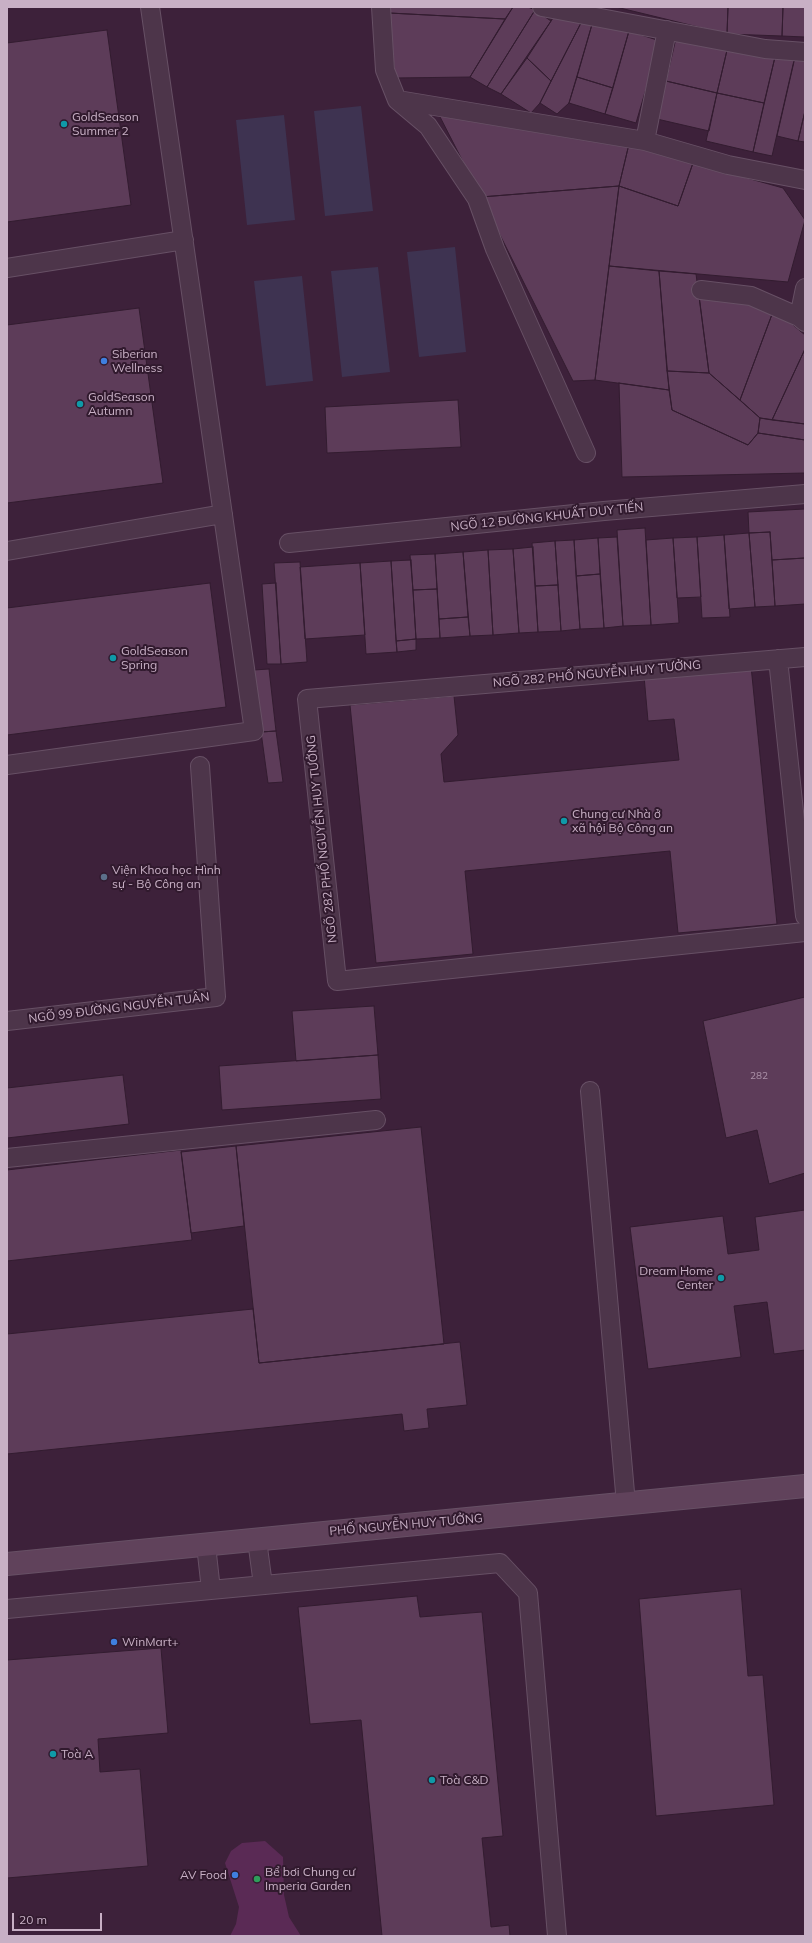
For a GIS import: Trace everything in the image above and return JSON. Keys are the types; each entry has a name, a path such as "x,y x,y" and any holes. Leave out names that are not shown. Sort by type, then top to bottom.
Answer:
{"street":[{"name":"PHỐ NGUYỄN HUY TƯỞNG","path":"7,1564 805,1486"}],"lane":[{"path":"7,766 254,731 150,7"},
{"path":"381,7 385,70 397,100 428,126 478,199 495,250 586,453"},
{"path":"542,7 765,49 805,52"},
{"path":"645,141 667,30"},
{"path":"397,100 645,141 728,165 805,180"},
{"path":"7,268 184,240"},
{"path":"701,290 751,296 802,320 805,288"},
{"name":"NGÕ 12 ĐƯỜNG KHUẤT DUY TIẾN","path":"289,543 604,511 805,494"},
{"path":"7,551 223,514"},
{"name":"NGÕ 282 PHỐ NGUYỄN HUY TƯỞNG","path":"805,657 307,699 337,981 805,932"},
{"path":"778,659 803,869 805,916"},
{"name":"NGÕ 99 ĐƯỜNG NGUYỄN TUÂN","path":"7,1022 216,997 200,766"},
{"path":"590,1091 626,1504"},
{"path":"7,1158 376,1120"},
{"path":"257,1540 263,1585"},
{"path":"206,1545 211,1590"},
{"path":"7,1609 500,1563 528,1593 557,1936"}],"shaded area":[{"path":"361,106 373,211 325,216 314,111"},
{"path":"284,115 295,220 247,225 236,120"},
{"path":"455,247 466,352 419,357 407,252"},
{"path":"378,267 390,372 342,377 331,271"},
{"path":"302,276 313,381 266,386 254,281"},
{"name":"Bể bơi Chung cư Imperia Garden","path":"265,1841 283,1857 284,1895 289,1917 301,1936 230,1936 236,1924 239,1907 225,1863 231,1851 242,1843"}],"building":[{"path":"388,7 513,7 505,19 389,13"},
{"path":"513,7 528,7 535,10 487,87 470,77"},
{"path":"616,7 728,7 727,34"},
{"path":"728,7 783,7 782,36 727,34"},
{"path":"783,7 805,7 805,37 782,36"},
{"path":"535,10 551,21 501,94 487,87"},
{"path":"389,13 505,19 470,77 395,78"},
{"path":"555,15 583,19 551,81 527,58"},
{"path":"583,19 593,21 569,103 557,114 540,103"},
{"path":"593,21 629,31 613,88 577,77"},
{"name":"GoldSeason Summer 2","path":"107,30 131,205 7,222 7,43"},
{"path":"629,31 660,41 636,123 605,114"},
{"path":"677,34 728,46 717,93 666,81"},
{"path":"728,46 775,57 764,103 717,93"},
{"path":"796,53 805,55 805,111 798,141 777,136"},
{"path":"795,56 772,156 753,152 775,57"},
{"path":"527,58 551,81 540,103 531,113 501,94"},
{"path":"577,77 613,88 605,114 569,103"},
{"path":"666,81 717,93 709,131 657,119"},
{"path":"717,93 764,103 753,152 706,141"},
{"path":"436,109 629,144 619,186 481,197"},
{"path":"805,111 805,142 798,141"},
{"path":"629,144 693,163 678,206 619,186"},
{"path":"693,163 783,188 805,220 788,282 609,266 619,186 678,206"},
{"path":"619,186 595,380 573,381 481,197"},
{"path":"609,266 659,271 669,390 595,380"},
{"path":"659,271 696,274 709,373 667,371"},
{"path":"699,295 774,309 740,400 709,373"},
{"name":"GoldSeason Autumn","path":"139,308 163,483 7,503 7,325"},
{"path":"774,309 805,335 805,349 772,420 760,418 740,400"},
{"path":"805,349 805,424 772,420"},
{"path":"667,371 709,373 760,418 758,433 748,445 672,410"},
{"path":"619,383 669,390 672,410 748,445 758,433 805,440 805,473 622,477"},
{"path":"458,400 461,447 327,453 325,407"},
{"path":"760,418 805,424 805,440 758,433"},
{"path":"805,509 805,558 772,560 770,532 749,533 748,512"},
{"path":"645,528 651,625 623,626 617,530"},
{"path":"770,532 775,606 755,607 749,533"},
{"path":"749,533 755,607 729,609 724,535"},
{"path":"724,535 730,617 702,618 697,537"},
{"path":"617,537 623,626 604,628 598,538"},
{"path":"697,537 701,597 677,598 673,538"},
{"path":"598,538 600,574 576,576 574,540"},
{"path":"673,538 679,623 651,625 646,540"},
{"path":"574,540 580,629 561,631 555,541"},
{"path":"555,541 558,585 535,586 532,543"},
{"path":"533,547 538,632 519,633 513,549"},
{"path":"513,549 519,633 493,635 488,550"},
{"path":"488,550 493,635 470,636 463,552"},
{"path":"463,552 468,617 439,619 435,554"},
{"path":"435,554 437,589 413,590 410,555"},
{"path":"805,558 805,604 775,606 772,560"},
{"path":"411,560 416,639 396,641 391,561"},
{"path":"391,561 397,652 366,654 360,563"},
{"path":"300,562 307,662 281,664 274,563"},
{"path":"360,563 365,635 305,639 300,567"},
{"path":"600,574 604,628 580,629 576,576"},
{"name":"GoldSeason Spring","path":"210,583 226,707 7,735 7,608"},
{"path":"276,583 281,664 267,664 262,584"},
{"path":"558,585 561,631 538,632 535,586"},
{"path":"437,589 440,638 416,639 413,590"},
{"path":"468,617 470,636 440,638 439,619"},
{"path":"416,639 416,650 397,652 396,641"},
{"name":"Chung cư Nhà ở xã hội Bộ Công an","path":"751,666 777,924 678,933 670,851 465,871 473,954 376,963 350,705 454,696 458,735 441,754 444,782 679,760 674,719 648,721 644,676"},
{"path":"269,669 276,731 261,732 254,670"},
{"path":"276,731 283,782 268,783 261,732"},
{"path":"805,997 805,1173 769,1184 757,1130 726,1138 703,1021"},
{"path":"374,1006 378,1055 296,1061 292,1011"},
{"path":"378,1055 381,1099 222,1110 219,1066"},
{"path":"123,1075 129,1124 7,1138 7,1088"},
{"path":"421,1127 444,1344 259,1363 236,1146"},
{"path":"236,1146 244,1226 191,1233 181,1152"},
{"path":"181,1150 192,1240 7,1261 7,1170"},
{"name":"Dream Home Center","path":"805,1210 805,1350 774,1354 767,1302 734,1306 741,1357 648,1369 630,1227 723,1216 728,1254 759,1250 755,1217"},
{"path":"253,1309 259,1363 460,1342 467,1405 427,1409 429,1428 404,1431 402,1414 7,1454 7,1334"},
{"path":"741,1589 748,1676 763,1675 774,1805 656,1816 639,1599"},
{"name":"Toà C&D","path":"417,1596 420,1617 482,1612 503,1836 482,1838 491,1927 509,1925 510,1936 382,1936 361,1720 310,1724 298,1607"},
{"name":"Toà A","path":"161,1648 168,1733 98,1739 100,1772 140,1769 148,1866 7,1878 7,1660"}],"place":[{"name":"GoldSeason Summer 2","path":"64,124"},
{"name":"Siberian Wellness","path":"104,361"},
{"name":"GoldSeason Autumn","path":"80,404"},
{"name":"GoldSeason Spring","path":"113,658"},
{"name":"Chung cư Nhà ở xã hội Bộ Công an","path":"564,821"},
{"name":"Viện Khoa học Hình sự - Bộ Công an","path":"104,877"},
{"name":"Dream Home Center","path":"721,1278"},
{"name":"WinMart+","path":"114,1642"},
{"name":"Toà A","path":"53,1754"},
{"name":"Toà C&D","path":"432,1780"},
{"name":"AV Food","path":"235,1875"},
{"name":"Bể bơi Chung cư Imperia Garden","path":"257,1879"}]}
